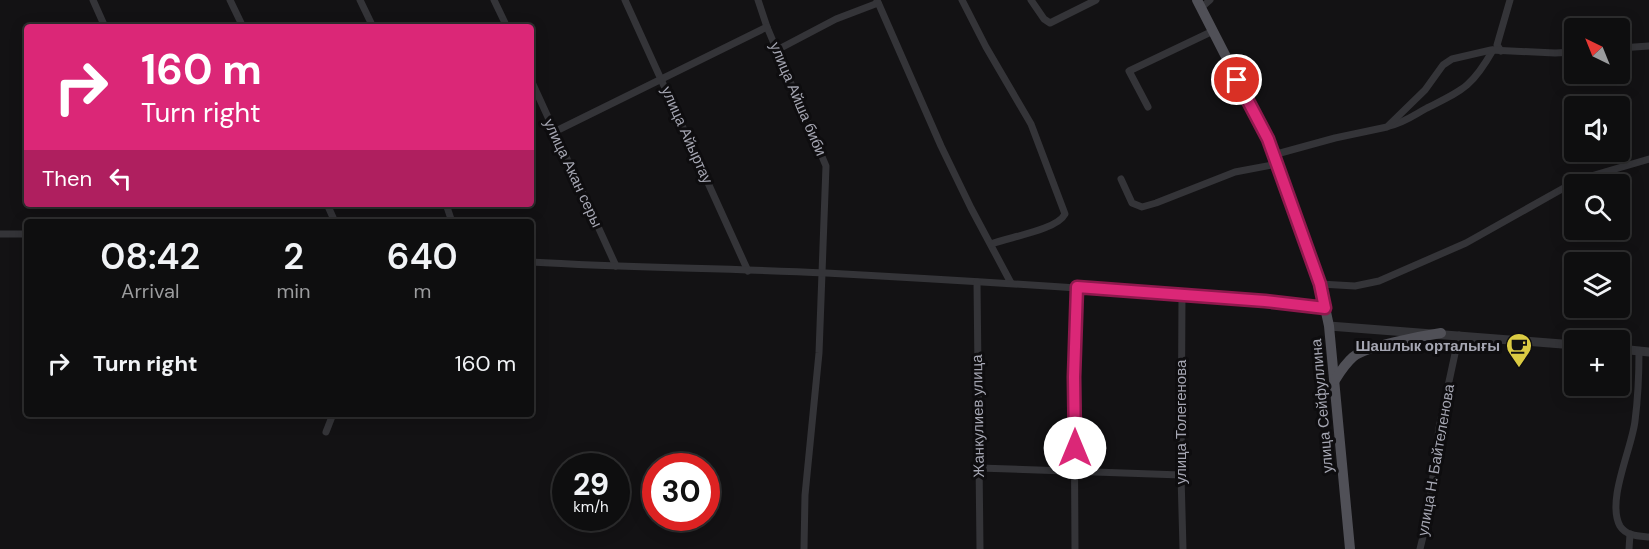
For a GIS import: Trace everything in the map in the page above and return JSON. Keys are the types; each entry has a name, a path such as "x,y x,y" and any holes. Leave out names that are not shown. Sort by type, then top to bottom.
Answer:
{"main road":[{"name":"улица Сейфуллина","path":"1199,4 1268,139 1320,284 1329,326 1350,549"},
{"path":"1335,380 1349,360 1359,354 1411,338 1441,333"}],"street":[{"path":"93,0 104,24"},
{"path":"230,0 242,24"},
{"path":"360,0 372,24"},
{"path":"494,0 506,24"},
{"name":"улица Айыртау","path":"625,0 747,271"},
{"name":"улица Айша биби","path":"758,0 767,27 826,166 824,273 819,354 805,495 804,549"},
{"path":"962,0 986,47 1031,124 1065,214 1054,224 991,244"},
{"path":"1031,0 1044,20 1050,23 1096,0"},
{"path":"1199,4 1210,0"},
{"path":"1501,51 1497,45 1510,0"},
{"path":"777,50 877,1 941,146 1011,283"},
{"path":"554,132 767,27"},
{"path":"1148,107 1129,71 1213,31"},
{"path":"1630,47 1649,46"},
{"path":"1121,179 1132,203 1142,207 1335,138 1398,124 1454,96 1482,69 1493,50"},
{"path":"1387,127 1425,90 1437,72 1452,59 1493,50 1564,53"},
{"name":"улица Акан серы","path":"534,87 616,266"},
{"path":"1320,284 1355,286 1379,281 1466,243 1562,189 1591,176 1649,159"},
{"path":"0,234 24,234"},
{"path":"534,262 824,273 1011,283 1325,308"},
{"name":"Жанкулиев улица","path":"977,282 980,549"},
{"path":"1075,549 1074,377 1077,287"},
{"name":"улица Толегенова","path":"1182,296 1183,549"},
{"path":"1329,326 1564,344"},
{"name":"улица Н. Байтеленова","path":"1420,549 1428,516 1439,428 1459,335"},
{"path":"1644,351 1635,423 1619,484 1617,517 1621,528 1630,534 1649,537"},
{"path":"326,432 332,417"},
{"path":"979,468 1181,475"},
{"path":"1629,549 1630,534"}],"place":[{"name":"Шашлык орталығы","path":"1519,369"}],"route":[{"path":"1075,448 1074,377 1077,287 1265,301 1325,308 1320,284 1268,139 1237,80"}]}
